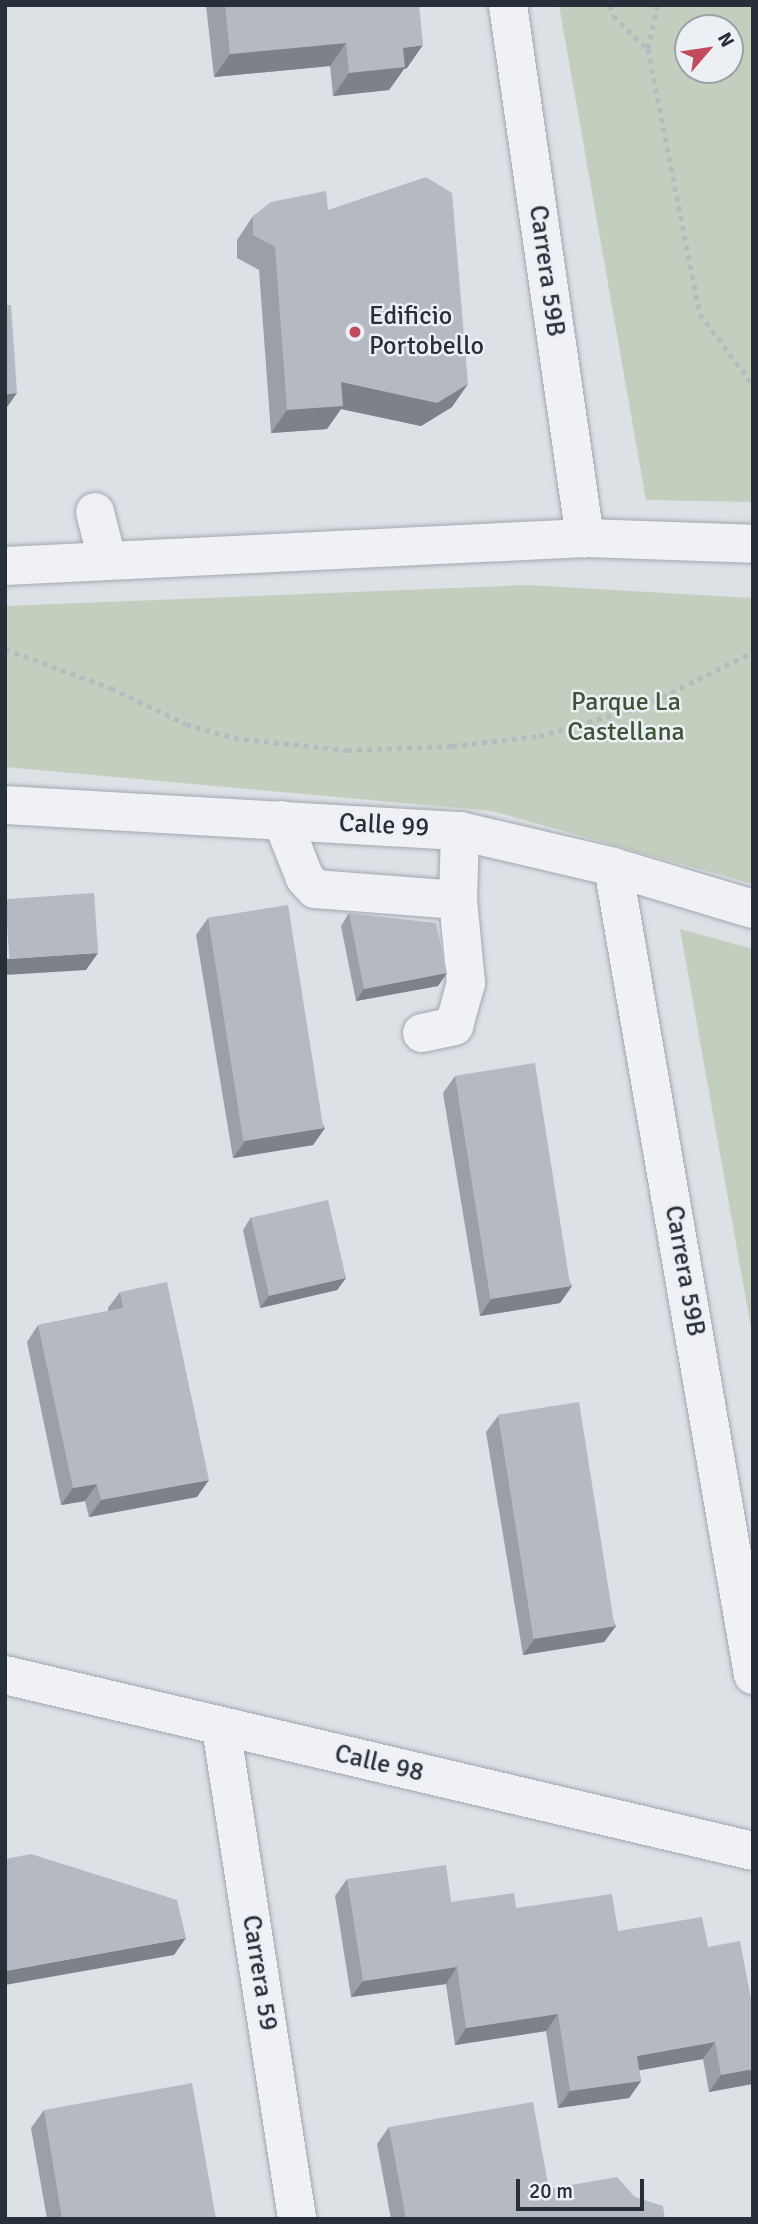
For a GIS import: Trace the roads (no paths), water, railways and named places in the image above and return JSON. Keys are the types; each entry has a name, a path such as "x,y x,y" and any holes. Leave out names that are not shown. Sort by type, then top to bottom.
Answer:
{"street":[{"name":"Carrera 59B","path":"508,5 585,538"},
{"path":"95,512 107,559"},
{"path":"5,566 585,538 753,544"},
{"name":"Calle 99","path":"5,805 460,831 613,867 753,909"},
{"path":"282,820 305,878 315,889 458,900"},
{"path":"422,1034 447,1030 457,1018 466,983 458,900 460,831"},
{"name":"Carrera 59B","path":"613,867 753,1675"},
{"name":"Calle 98","path":"5,1675 753,1851"},
{"name":"Carrera 59","path":"221,1727 297,2219"}],"place":[{"name":"Edificio Portobello","path":"355,332"}],"park label":[{"name":"Parque La Castellana","path":"626,718"}]}
